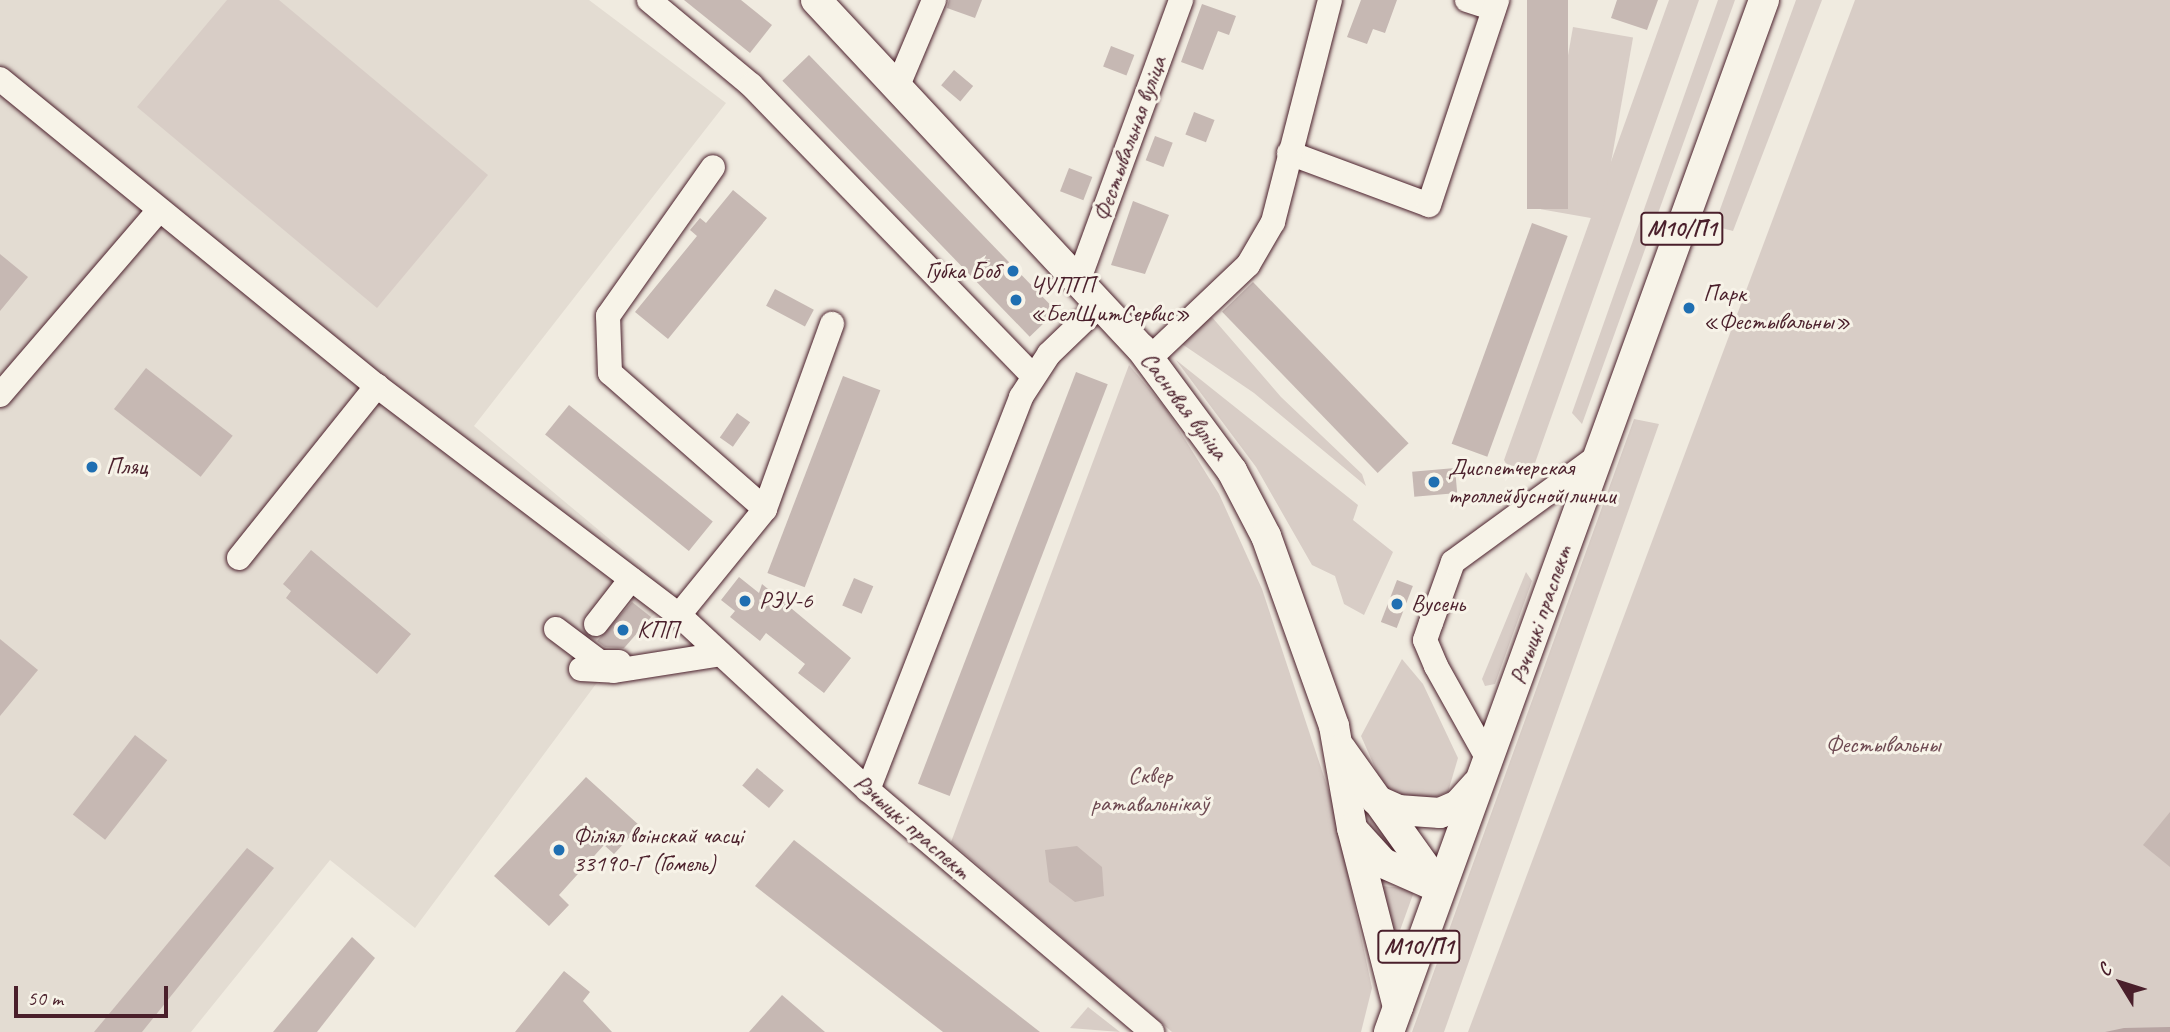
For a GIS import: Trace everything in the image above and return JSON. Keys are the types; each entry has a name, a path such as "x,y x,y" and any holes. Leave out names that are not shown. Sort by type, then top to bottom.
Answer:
{"main road":[{"name":"Сасновая вуліца","path":"816,0 899,83 1150,358 1232,471 1266,536 1341,749 1352,828 1393,1019"},
{"name":"Рэчыцкі праспект","path":"1393,1019 1764,0"},
{"name":"Сасновая вуліца","path":"1341,749 1440,888"},
{"path":"1376,800 1398,810 1440,813 1458,805 1486,769"},
{"path":"1352,828 1383,863 1440,888"}],"street":[{"path":"649,0 751,85 1032,375"},
{"path":"899,83 934,0"},
{"name":"Фестывальная вуліца","path":"1079,279 1181,0"},
{"path":"1150,358 1248,265 1273,222 1330,0"},
{"path":"1289,153 1429,205 1496,5 1467,0"},
{"name":"Рэчыцкі праспект","path":"0,79 377,386 679,615 867,790 1152,1032"},
{"path":"713,167 608,316 610,373 765,509"},
{"path":"0,395 159,210"},
{"path":"867,790 1032,375 1101,304"},
{"path":"679,615 765,509 832,324"},
{"path":"239,558 377,386"},
{"path":"1486,769 1425,640 1431,622 1453,562 1597,457"},
{"path":"596,624 631,579"},
{"path":"556,629 600,662 660,653 684,659"},
{"path":"581,669 614,671 721,654"}],"shaded area":[{"path":"0,0 589,0 726,103 474,426 673,592 613,661 415,928 330,860 191,1032 0,1032"},
{"path":"2170,1027 2170,1032 2105,1032 2124,1028"}],"green space":[{"path":"227,0 279,0 488,175 377,308 137,107"},
{"path":"1669,0 1699,0 1535,463 1526,473 1511,473 1504,460"},
{"path":"1718,0 1735,0 1582,424 1572,413"},
{"path":"1796,0 1822,0 1733,231 1714,226"},
{"name":"Фестывальны","path":"1855,0 2170,0 2170,1032 1468,1032"},
{"path":"1573,27 1633,38 1601,220 1541,209"},
{"path":"1211,316 1281,397 1362,474 1366,486 1254,393 1182,344"},
{"path":"1176,360 1358,505 1353,520 1393,552 1364,615 1344,604 1335,576 1312,565 1256,467"},
{"name":"Сквер ратавальнікаў","path":"1129,365 1166,409 1219,494 1262,589 1333,804 1372,988 1361,1032 1172,1032 951,842"},
{"path":"1634,419 1659,424 1444,1032 1412,1032"},
{"path":"1526,572 1532,581 1495,684 1485,686 1482,679"},
{"path":"1402,659 1423,684 1458,758 1448,792 1418,803 1385,790 1361,736"},
{"path":"1371,811 1409,868 1369,833"},
{"path":"1382,886 1415,889 1394,947"},
{"path":"1088,1007 1120,1032 1070,1028"}],"building":[{"path":"684,0 741,0 772,25 750,53"},
{"path":"949,0 982,0 975,18 947,8"},
{"path":"1361,0 1397,0 1385,33 1373,29 1367,44 1347,37"},
{"path":"1527,0 1568,0 1568,209 1527,209"},
{"path":"1617,0 1658,0 1647,30 1611,18"},
{"path":"1202,4 1236,16 1229,35 1218,31 1203,70 1181,62"},
{"path":"1111,46 1134,55 1126,75 1103,67"},
{"path":"809,55 1056,311 1030,337 782,81"},
{"path":"954,70 973,86 960,101 941,85"},
{"path":"1194,112 1215,120 1206,142 1185,134"},
{"path":"1155,136 1173,143 1163,167 1146,160"},
{"path":"1069,168 1092,177 1083,200 1060,191"},
{"path":"733,190 767,218 668,339 635,312 697,236 690,230 700,218 706,223"},
{"path":"1133,201 1169,215 1145,274 1111,265"},
{"path":"1532,223 1568,236 1487,457 1452,444"},
{"path":"0,254 28,277 0,311"},
{"path":"1253,282 1409,443 1378,473 1222,312"},
{"path":"775,289 814,310 805,326 766,306"},
{"path":"146,368 233,436 201,477 114,409"},
{"path":"1076,372 1108,384 950,796 918,784"},
{"path":"843,376 880,390 805,587 767,573"},
{"path":"569,405 713,521 689,551 545,435"},
{"path":"737,413 750,422 733,447 720,438"},
{"name":"Диспетчерская троллейбусной линии","path":"1455,468 1457,493 1414,497 1412,472"},
{"path":"311,550 411,634 377,674 286,598 291,591 283,584"},
{"path":"739,577 759,593 762,584 851,658 824,693 798,673 805,664 766,633 760,641 730,617 735,611 721,600"},
{"path":"854,578 873,586 862,614 842,606"},
{"name":"Вусень","path":"1397,580 1413,586 1397,628 1381,622"},
{"name":"КПП","path":"632,602 651,617 624,648 605,647 597,641"},
{"path":"0,639 38,670 0,716"},
{"path":"135,735 167,760 105,840 73,815"},
{"path":"757,768 784,790 769,808 742,786"},
{"name":"Філіял воінскай часці 33190-Г (Гомель)","path":"586,777 640,826 614,854 604,845 559,895 569,905 549,926 494,876"},
{"path":"2170,812 2170,867 2143,845"},
{"path":"794,840 1040,1032 943,1032 755,886"},
{"path":"1077,846 1102,867 1104,896 1075,902 1049,882 1045,850"},
{"path":"247,848 274,868 142,1032 94,1032"},
{"path":"352,937 375,958 317,1032 273,1032"},
{"path":"564,971 590,992 583,1001 612,1032 515,1032"},
{"path":"782,995 825,1032 749,1032"}],"place":[{"name":"Губка Боб","path":"1013,271"},
{"name":"ЧУПТП «БелЩитСервис»","path":"1016,300"},
{"name":"Парк «Фестывальны»","path":"1689,308"},
{"name":"Пляц","path":"92,467"},
{"name":"Диспетчерская троллейбусной линии","path":"1434,482"},
{"name":"РЭУ-6","path":"745,601"},
{"name":"Вусень","path":"1397,604"},
{"name":"КПП","path":"623,630"},
{"name":"Філіял воінскай часці 33190-Г (Гомель)","path":"559,850"}]}
